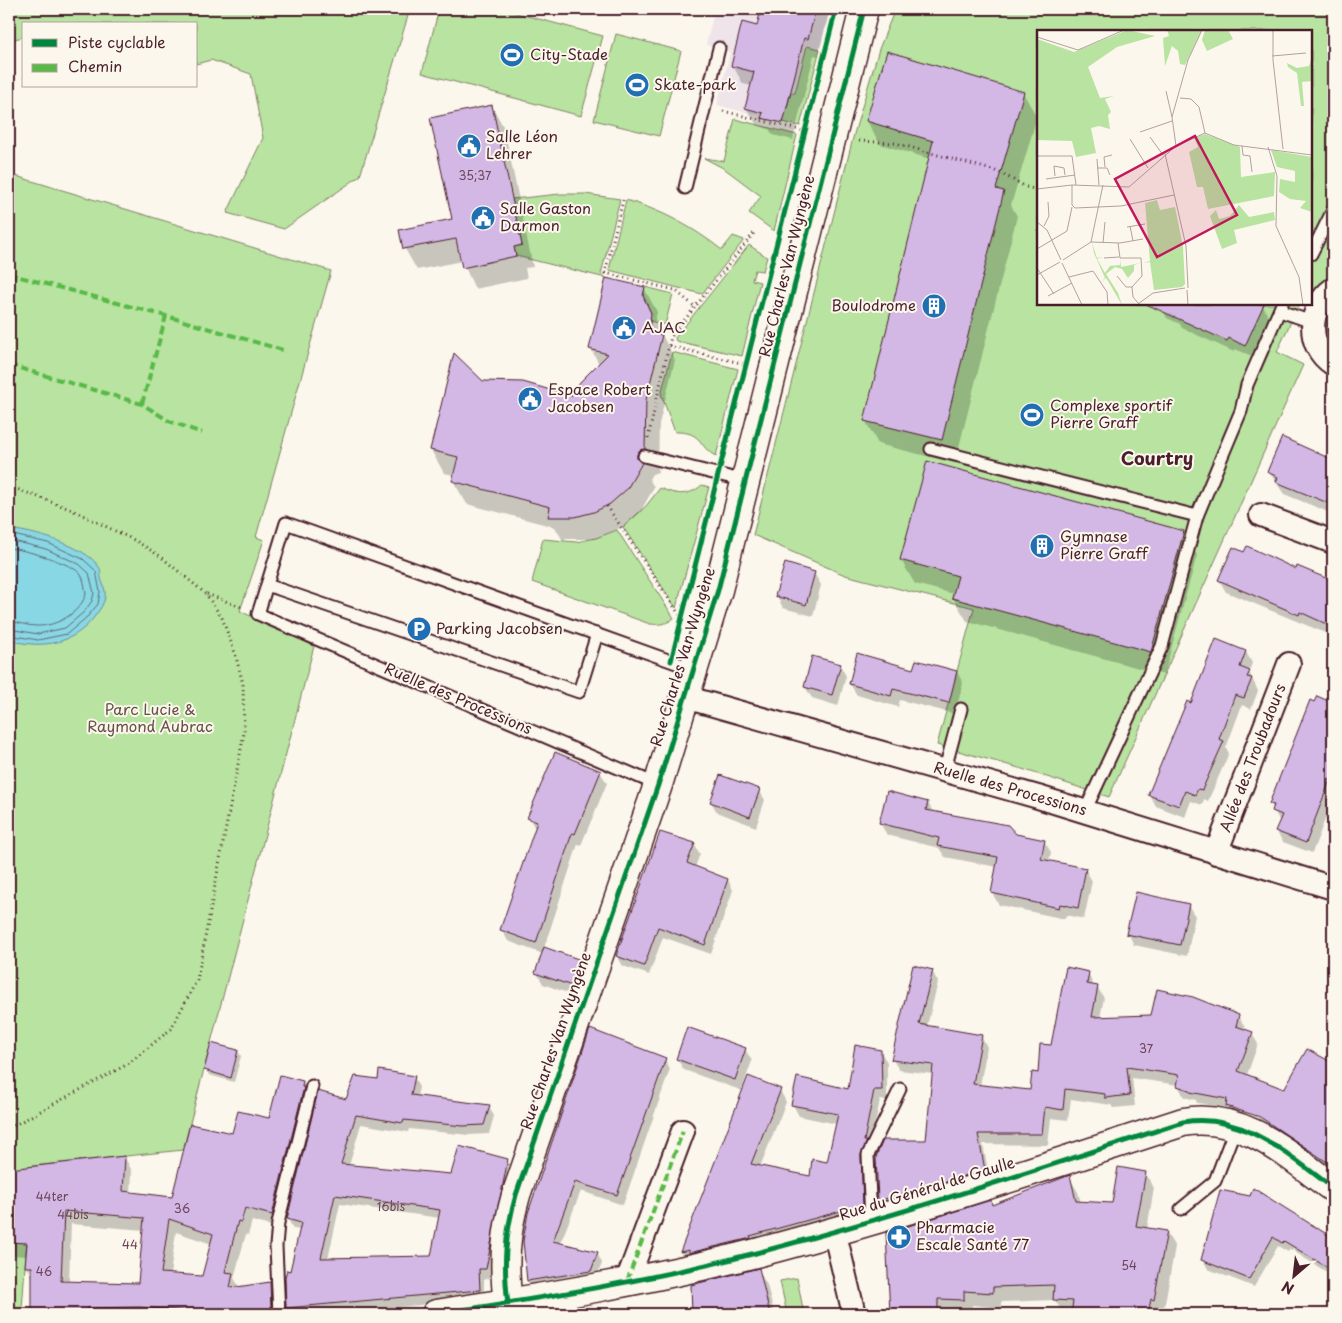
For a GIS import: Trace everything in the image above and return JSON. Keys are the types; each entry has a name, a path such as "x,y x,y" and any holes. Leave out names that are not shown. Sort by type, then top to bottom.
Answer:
{"street":[{"name":"Rue Charles Van Wyngène","path":"508,1304 506,1287 507,1228 516,1195 658,785 685,697 683,665 718,590 864,9"},
{"path":"1333,289 1325,295 1316,308 1312,322 1313,336 1318,349 1333,364"},
{"path":"1261,515 1333,542"},
{"name":"Allée des Troubadours","path":"1216,853 1289,664"},
{"name":"Ruelle des Processions","path":"685,697 1085,811 1333,888"},
{"name":"Rue du Général de Gaulle","path":"436,1314 508,1304 546,1306 627,1281 755,1253 926,1205 1183,1122 1201,1119 1237,1126 1271,1141 1333,1188"},
{"path":"627,1281 683,1131"},
{"path":"834,1230 854,1314"}],"lane":[{"path":"685,188 719,48"},
{"path":"1312,252 1333,210"},
{"path":"1085,811 1162,646 1197,516 1241,411 1247,385 1281,308 1312,322"},
{"path":"931,449 1197,516"},
{"path":"644,456 745,480"},
{"path":"258,614 286,523 683,665"},
{"path":"267,585 580,692 597,634"},
{"name":"Ruelle des Processions","path":"258,614 658,785"},
{"path":"945,770 961,709"},
{"path":"279,1314 276,1246 278,1223 312,1086"},
{"path":"871,1220 868,1155 900,1089"},
{"path":"1180,1209 1215,1181 1237,1126"}],"path":[{"path":"705,106 805,130 802,141"},
{"path":"870,142 895,143 999,172 1026,187 1037,190"},
{"path":"623,200 605,273 675,290 695,307"},
{"path":"647,440 671,338 754,233"},
{"path":"669,346 744,367 747,355"},
{"path":"9,486 70,509 136,541 160,556 206,594 222,618 235,653 243,684 244,733 197,980 171,1029 128,1064 9,1128"},
{"path":"607,506 681,618"},
{"path":"206,594 258,614"},
{"path":"683,609 681,618 683,665"}],"shaded area":[{"path":"715,9 830,9 800,126 717,105 730,52 706,45"}],"green space":[{"path":"9,9 410,9 360,176 284,229 227,213 263,138 251,74 211,60 198,63 198,22 22,22 22,37 9,40"},
{"name":"City-Stade","path":"439,9 501,9 603,36 581,116 422,73"},
{"name":"Complexe sportif Pierre Graff","path":"895,9 1333,9 1333,278 1312,296 1312,30 1037,30 1037,305 1299,305 1277,352 1303,365 1109,797 1019,768 937,745 974,608 845,575 753,535 854,134 879,49"},
{"name":"Skate-park","path":"616,34 681,51 659,136 594,120"},
{"path":"807,46 820,49 800,126 783,122 791,93 795,93"},
{"path":"735,119 797,135 774,231 749,213 761,196 725,169 704,158 724,161"},
{"name":"Parc Lucie & Raymond Aubrac","path":"9,174 331,271 256,537 264,540 240,611 314,646 183,1150 32,1166 22,1310 9,1310"},
{"path":"560,194 585,194 620,199 601,274 606,278 516,256 514,247 522,245 512,199"},
{"path":"626,200 676,220 722,250 733,236 744,240 702,294 609,270"},
{"path":"749,245 767,257 763,271 755,270 752,280 760,282 742,356 676,341 675,338"},
{"path":"645,287 673,294 665,325 646,320 651,313 643,296"},
{"path":"1333,304 1333,349 1325,332 1325,321"},
{"path":"672,352 738,369 716,456 691,434 675,432 661,394"},
{"path":"702,485 709,487 676,608 623,527 646,506 660,488 682,494 692,492"},
{"path":"617,530 674,618 669,622 650,624 532,582 543,539 576,542 596,538"},
{"path":"797,1278 804,1314 787,1314 780,1281"}],"water":[{"path":"9,529 31,533 71,546 92,559 99,567 105,590 104,602 87,626 67,639 45,644 21,643 9,640"}],"building":[{"path":"761,9 816,9 808,39 804,38 783,123 761,118 763,113 745,108 754,72 731,66 742,22 757,26"},
{"name":"Boulodrome","path":"887,51 1024,92 996,189 1004,191 942,440 864,421 933,141 866,121"},
{"path":"492,105 522,245 514,247 516,256 462,268 456,239 403,249 399,230 452,219 430,118"},
{"name":"Espace Robert Jacobsen","path":"606,278 645,287 643,296 651,313 649,332 662,335 646,400 645,449 637,454 637,459 642,463 627,489 610,504 594,512 575,517 548,517 550,507 452,481 458,457 430,450 454,353 483,381 523,382 571,396 580,382 608,354 589,349"},
{"path":"1148,305 1264,305 1245,346 1229,338 1227,341"},
{"path":"1282,437 1333,460 1333,505 1276,482 1278,477 1267,472"},
{"name":"Gymnase Pierre Graff","path":"927,461 1184,531 1151,652 952,598 958,576 900,560"},
{"path":"1247,546 1296,569 1297,566 1333,581 1333,627 1300,612 1299,615 1218,580 1233,547 1244,552"},
{"path":"785,563 815,572 806,605 775,596"},
{"path":"1216,639 1246,651 1240,667 1250,671 1247,677 1252,678 1244,698 1235,695 1219,739 1224,741 1202,790 1198,789 1195,795 1185,791 1179,806 1148,795 1187,701 1191,703"},
{"path":"857,653 913,669 916,660 957,671 949,703 893,689 891,696 849,684"},
{"path":"812,656 841,664 832,695 804,687"},
{"path":"1317,696 1333,703 1333,772 1306,843 1275,831 1282,815 1272,811 1274,805 1269,804 1310,700 1314,702"},
{"path":"555,752 601,771 575,834 572,833 536,943 500,930 537,822 527,818"},
{"path":"720,775 760,789 750,817 710,802"},
{"path":"887,791 928,802 926,810 1008,825 1016,834 1045,840 1041,859 1086,868 1078,908 1060,904 1059,908 991,893 998,857 937,846 939,838 879,823"},
{"path":"660,832 695,843 687,863 728,879 705,945 658,927 644,966 616,956"},
{"path":"1136,892 1189,904 1180,945 1126,934"},
{"path":"544,947 581,960 572,986 535,973"},
{"path":"913,965 933,970 919,1024 982,1035 973,1084 1030,1090 1032,1072 1038,1073 1040,1044 1051,1045 1066,967 1089,972 1087,984 1098,986 1092,1017 1151,1015 1157,989 1193,997 1239,1015 1236,1026 1253,1032 1238,1071 1284,1089 1307,1049 1333,1063 1333,1166 1260,1117 1226,1106 1227,1099 1190,1092 1177,1086 1179,1075 1127,1067 1130,1095 1105,1098 1105,1094 1065,1089 1063,1110 1045,1107 1042,1134 978,1134 985,1170 878,1201 876,1157 883,1140 926,1140 933,1065 891,1060"},
{"path":"687,1027 746,1048 735,1080 676,1059"},
{"path":"590,1029 666,1058 617,1195 575,1182 553,1241 598,1252 591,1271 527,1281 523,1241 528,1213"},
{"path":"211,1043 238,1050 231,1078 204,1070"},
{"path":"855,1045 881,1050 882,1090 874,1090 864,1141 867,1141 861,1155 863,1205 750,1236 751,1238 689,1253 689,1250 680,1252 748,1076 781,1089 751,1164 810,1176 812,1159 827,1162 838,1114 791,1105 797,1077 848,1089"},
{"path":"379,1070 415,1076 411,1095 490,1105 484,1125 463,1126 404,1120 403,1123 356,1115 341,1164 451,1174 459,1146 508,1159 486,1269 479,1269 480,1290 286,1308 285,1277 287,1270 290,1271 301,1223 287,1219 318,1091 346,1099 355,1076 378,1079","holes":["335,1195 440,1210 431,1256 321,1258"]},
{"path":"280,1075 303,1081 302,1087 304,1087 272,1215 245,1208 241,1222 238,1221 225,1272 233,1273 230,1288 270,1282 271,1310 247,1314 229,1314 139,1307 87,1308 87,1314 32,1314 32,1267 25,1267 27,1243 9,1242 9,1169 125,1156 123,1191 172,1197 190,1124 232,1133 238,1111 269,1118","holes":["64,1211 144,1218 138,1283 61,1281","169,1219 213,1234 202,1276 161,1273"]},
{"path":"1118,1167 1146,1172 1136,1226 1167,1231 1154,1300 1151,1299 1148,1314 1071,1314 1073,1301 1053,1300 1054,1285 993,1287 993,1293 964,1291 964,1300 938,1299 938,1314 890,1314 886,1233 991,1200 992,1205 1070,1175 1076,1201 1112,1203"},
{"path":"1253,1188 1333,1238 1333,1271 1284,1241 1282,1243 1273,1237 1249,1279 1201,1260 1220,1190 1250,1196"},
{"path":"759,1268 770,1314 692,1314 691,1285"}],"marked path":[{"path":"9,274 166,316 286,351"},
{"path":"142,404 166,316"},
{"path":"9,365 142,404 169,421 202,433"},
{"path":"627,1281 683,1131"}],"cycle path":[{"path":"671,661 836,9"},
{"path":"508,1304 506,1249 509,1223 516,1195 658,785 718,590 864,9"},
{"path":"436,1314 597,1288 677,1272 756,1253 917,1207 1183,1122 1205,1121 1225,1123 1245,1130 1282,1150 1333,1188"}],"place":[{"name":"City-Stade","path":"512,55"},
{"name":"Skate-park","path":"637,85"},
{"name":"Salle Léon Lehrer","path":"469,146"},
{"name":"Salle Gaston Darmon","path":"483,218"},
{"name":"Boulodrome","path":"934,306"},
{"name":"AJAC","path":"624,328"},
{"name":"Espace Robert Jacobsen","path":"530,399"},
{"name":"Complexe sportif Pierre Graff","path":"1032,415"},
{"name":"Gymnase Pierre Graff","path":"1042,546"},
{"name":"Parking Jacobsen","path":"419,629"},
{"name":"Pharmacie Escale Santé 77","path":"899,1237"}],"district":[{"name":"Courtry","path":"1157,459"}]}
